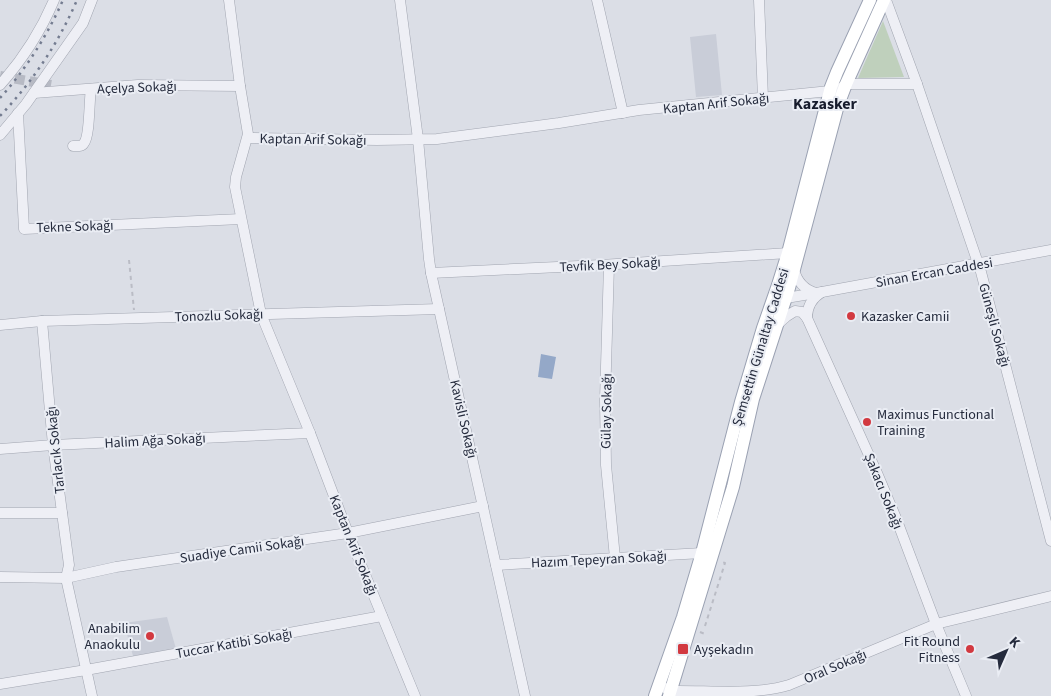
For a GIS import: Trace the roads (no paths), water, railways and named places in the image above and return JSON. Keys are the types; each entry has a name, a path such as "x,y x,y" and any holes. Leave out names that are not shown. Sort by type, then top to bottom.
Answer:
{"main road":[{"name":"Şemsettin Günaltay Caddesi","path":"655,696 683,617 702,553 743,394 788,253 830,91 870,0"},
{"name":"Şemsettin Günaltay Caddesi","path":"670,694 733,487 753,399 786,298 837,109 846,84 885,0"}],"street":[{"path":"0,86 32,41 54,0"},
{"path":"0,135 34,93 83,23 92,0"},
{"path":"229,0 248,138"},
{"name":"Kavisli Sokağı","path":"400,0 418,139 428,259 525,696"},
{"path":"597,0 623,113"},
{"path":"759,0 763,98"},
{"name":"Güneşli Sokağı","path":"885,0 917,84 978,264 1051,541"},
{"path":"846,84 917,84"},
{"name":"Kaptan Arif Sokağı","path":"415,696 261,314 234,185 248,138 376,140 466,136 623,113 830,91 840,89 846,84"},
{"path":"51,85 138,85"},
{"name":"Açelya Sokağı","path":"34,93 138,85 240,86"},
{"path":"73,146 82,145 86,138 91,89"},
{"name":"Tekne Sokağı","path":"18,114 24,229 241,219"},
{"name":"Sinan Ercan Caddesi","path":"769,310 779,299 1051,250"},
{"name":"Tevfik Bey Sokağı","path":"431,273 609,265 788,253"},
{"name":"Gülay Sokağı","path":"609,265 605,406 606,460 615,558"},
{"path":"794,270 797,278 804,286 812,292 820,293"},
{"path":"807,318 810,303 820,293"},
{"name":"Tonozlu Sokağı","path":"0,326 42,321 439,309"},
{"path":"774,332 784,318 793,311 800,311 807,318"},
{"name":"Şakacı Sokağı","path":"807,318 881,481 966,696"},
{"name":"Tarlacık Sokağı","path":"42,321 54,445 69,566 66,578 92,696"},
{"name":"Halim Ağa Sokağı","path":"0,449 310,433"},
{"name":"Suadiye Camii Sokağı","path":"0,577 66,578 116,567 348,533 483,506"},
{"path":"0,513 62,513"},
{"name":"Hazım Tepeyran Sokağı","path":"496,565 702,553"},
{"name":"Oral Sokağı","path":"670,694 755,694 776,689 936,624 1051,596"},
{"name":"Tuccar Katibi Sokağı","path":"0,684 382,616"},
{"path":"662,677 662,683 670,694"}],"water":[{"path":"541,354 556,357 552,379 538,377"}],"tunnel":[{"path":"0,76 51,85"}],"railway":[{"path":"0,98 19,76 35,52 63,0"},
{"path":"0,116 34,76 44,61 62,32 77,0"}],"place":[{"name":"Kazasker Camii","path":"851,316"},
{"name":"Maximus Functional Training","path":"867,422"},
{"name":"Anabilim Anaokulu","path":"150,636"},
{"name":"Ayşekadın","path":"683,649"},
{"name":"Fit Round Fitness","path":"970,649"}],"district":[{"name":"Kazasker","path":"825,103"}]}
